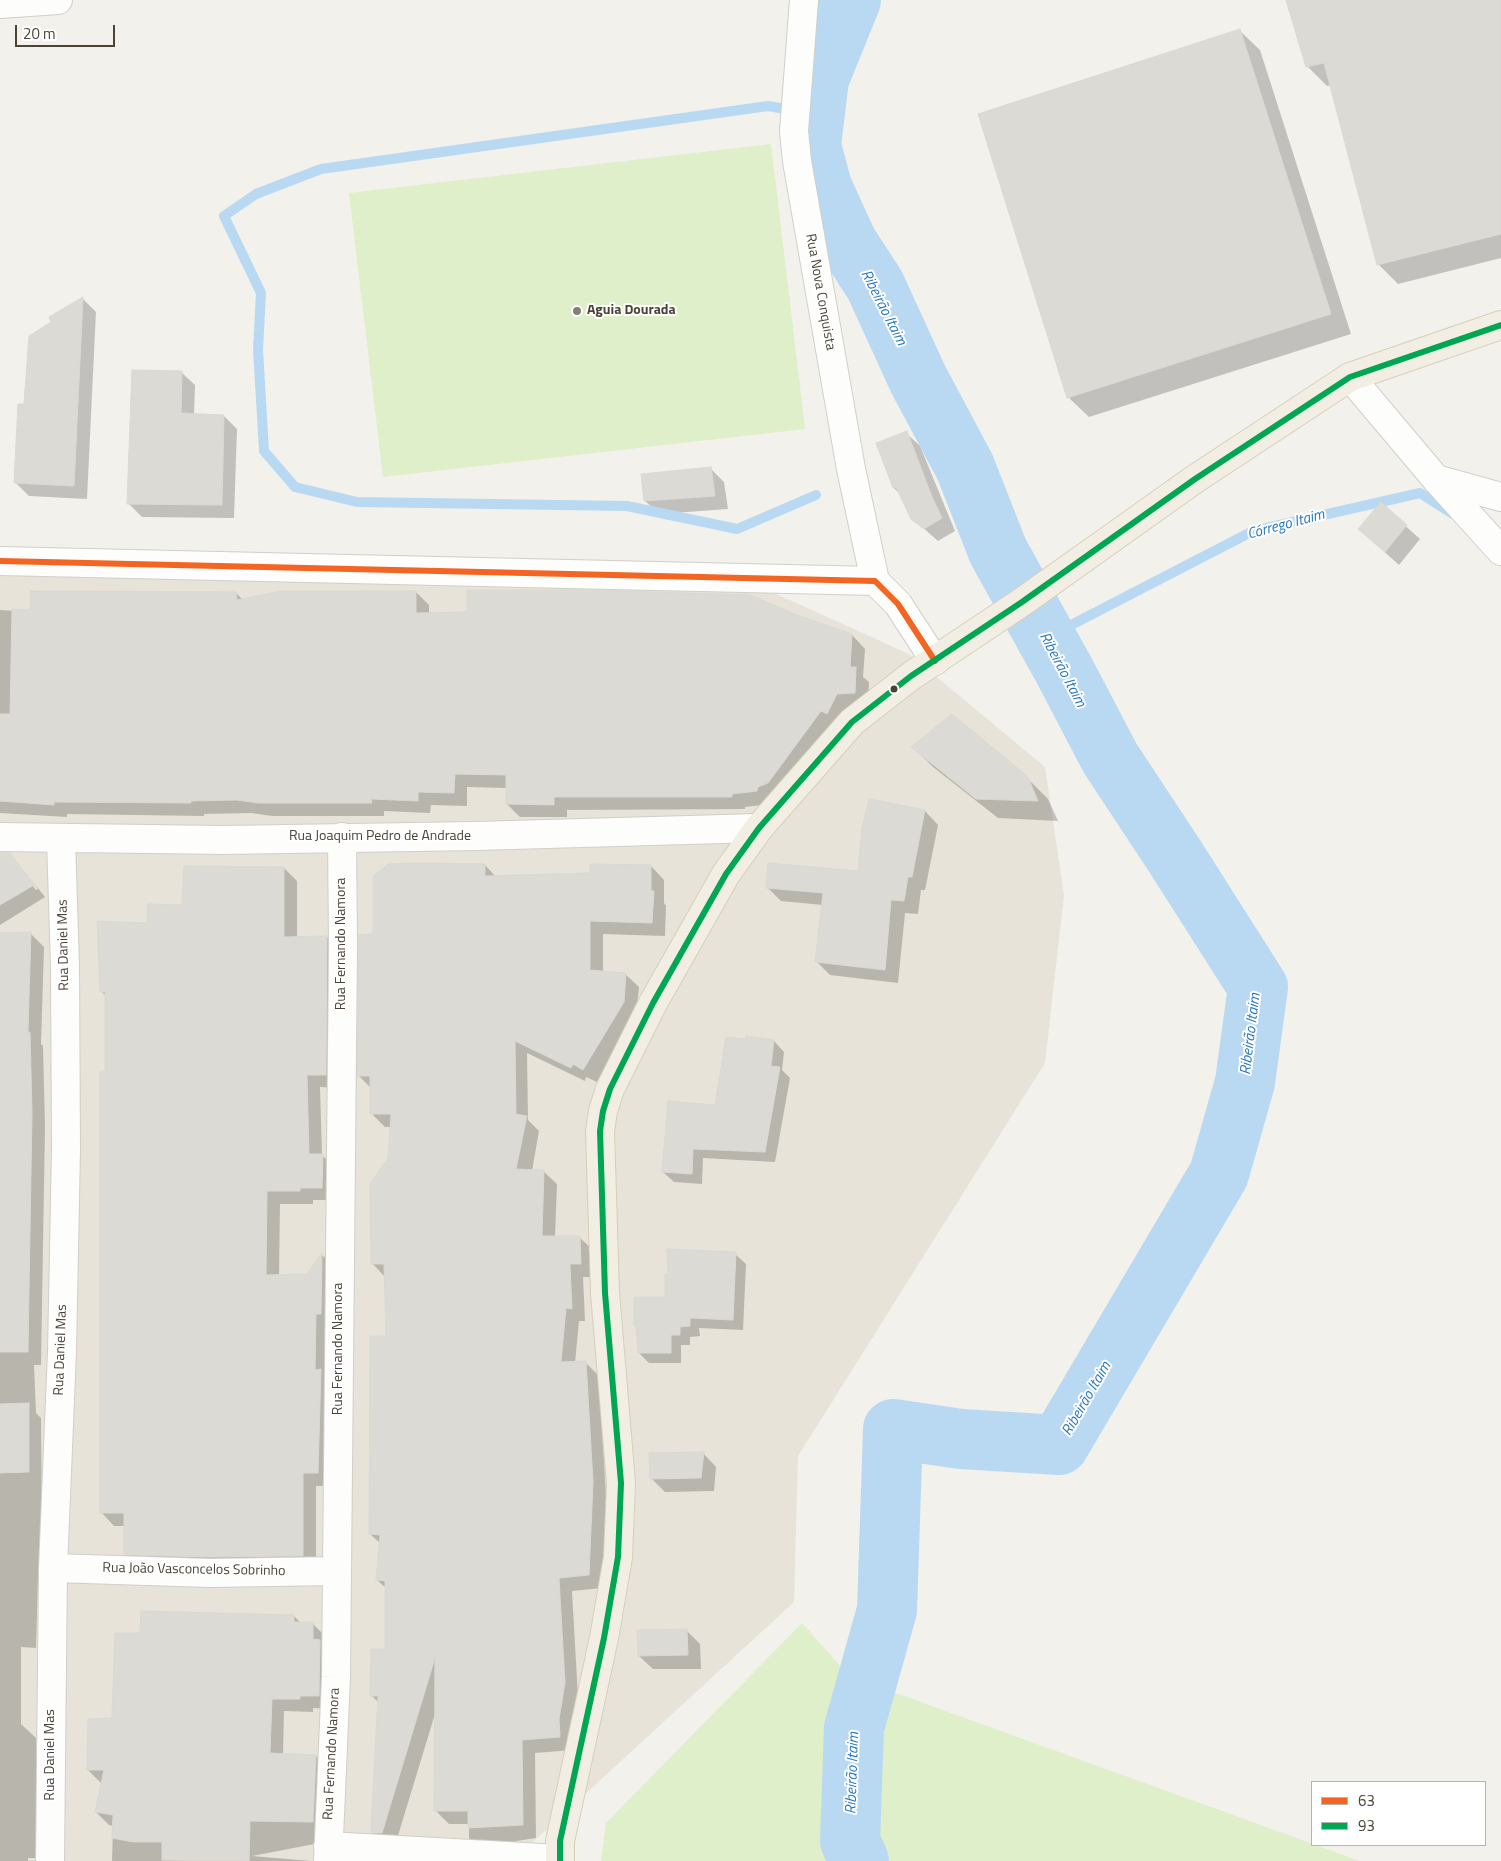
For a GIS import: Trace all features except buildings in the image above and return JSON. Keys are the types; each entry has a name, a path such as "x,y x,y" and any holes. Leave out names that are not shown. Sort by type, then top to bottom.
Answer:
{"main road":[{"path":"560,1860 562,1832 604,1638 618,1557 621,1483 605,1293 600,1131 603,1111 610,1089 653,1002 726,874 760,828 852,722 899,685 1271,427 1350,377 1501,325"}],"street":[{"path":"0,4 58,0"},
{"name":"Rua Nova Conquista","path":"804,0 794,131 797,162 851,469 875,581"},
{"path":"1350,377 1436,479 1501,550"},
{"path":"1436,479 1501,497"},
{"path":"0,561 875,581 898,604 935,661"},
{"name":"Rua Joaquim Pedro de Andrade","path":"0,837 61,840 476,836 760,828"},
{"name":"Rua Fernando Namora","path":"328,1854 336,1677 342,837"},
{"name":"Rua Daniel Mas","path":"50,1861 53,1568 62,1352 66,1149 65,966 61,840"},
{"name":"Rua João Vasconcelos Sobrinho","path":"53,1568 210,1573 336,1570"},
{"path":"328,1854 560,1860"}],"shaded area":[{"path":"0,552 759,586 909,654 1045,767 1064,895 1045,1063 798,1456 794,1602 519,1855 518,1861 0,1861"}],"green space":[{"name":"Aguia Dourada","path":"771,144 805,429 383,477 349,193"},
{"path":"802,1623 849,1676 1311,1843 1311,1846 1319,1846 1360,1861 601,1861 606,1823"}],"waterway":[{"name":"Ribeirão Itaim","path":"851,0 819,79 811,145 822,187 847,242 875,285 918,379 965,467 998,551 1110,758 1258,987 1245,1082 1219,1174 1059,1445 961,1439 893,1429 887,1610 854,1728 850,1841 859,1861"},
{"path":"815,114 768,106 321,169 256,194 224,216 261,293 258,350 264,451 295,487 357,502 627,506 737,529 816,495"},
{"name":"Córrego Itaim","path":"1046,638 1253,531 1420,493 1453,514"}],"transit line":[{"name":"93","path":"560,1861 560,1841 604,1638 618,1557 621,1483 605,1293 600,1131 603,1111 610,1089 653,1003 726,874 759,828 852,722 911,676 1022,602 1195,479 1350,377 1501,325"},
{"name":"63","path":"0,561 875,581 898,604 935,661"}],"place":[{"name":"Aguia Dourada","path":"577,311"}]}
